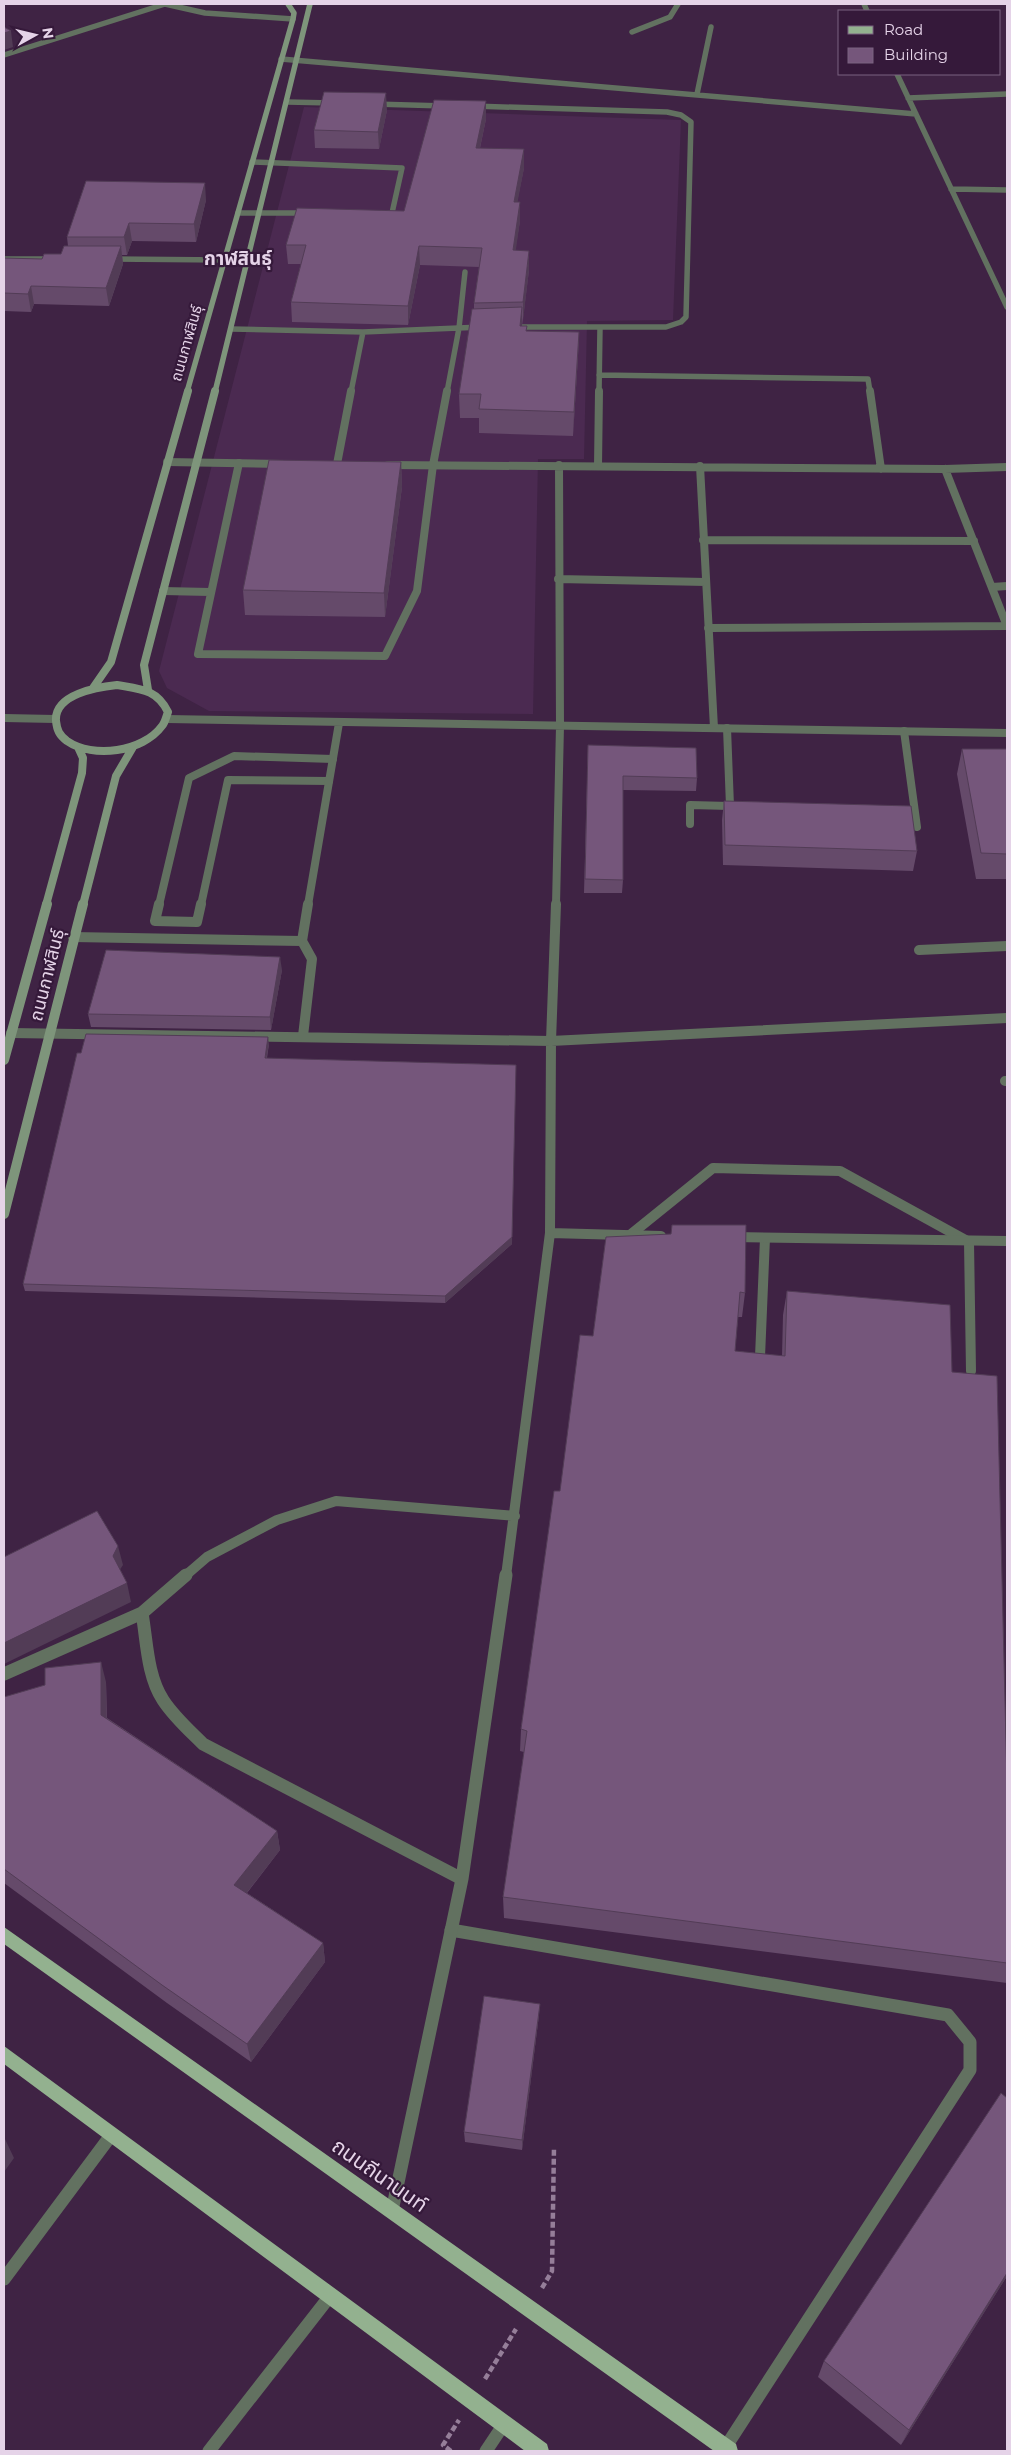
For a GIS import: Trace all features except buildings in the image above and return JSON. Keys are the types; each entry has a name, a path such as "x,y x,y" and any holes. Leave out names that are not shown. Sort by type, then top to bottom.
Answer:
{"main road":[{"path":"288,4 294,13 293,19"},
{"path":"148,690 144,665 298,60 310,4"},
{"name":"ถนนกาฬสินธุ์","path":"93,688 111,662 293,19"},
{"path":"117,685 134,686 148,690 165,704 167,719 161,730 149,740 133,747 114,751 95,750 78,746 65,740 57,730 56,719 60,708 70,698 93,688 117,685"},
{"name":"ถนนกาฬสินธุ์","path":"4,1060 8,1033 82,773 83,758 78,746"},
{"name":"ถนนกาฬสินธุ์","path":"4,1214 73,937 116,776 133,747"},
{"name":"ถนนถีนานนท์","path":"4,1934 727,2450"},
{"path":"4,2054 540,2451"}],"street":[{"path":"4,55 165,4 205,13 293,19"},
{"path":"632,32 670,17 678,4"},
{"path":"697,94 711,27"},
{"path":"281,59 916,114"},
{"path":"897,75 1007,308"},
{"path":"908,98 1007,94"},
{"path":"287,102 336,103"},
{"path":"366,104 455,106"},
{"path":"465,106 667,112 681,115 691,122 686,317 681,322 666,327 508,326"},
{"path":"252,162 402,168 392,213 373,213"},
{"path":"951,189 1007,190"},
{"path":"238,213 316,213"},
{"path":"4,259 61,259"},
{"path":"100,259 224,260"},
{"path":"239,463 198,654 385,656 417,590 433,465 459,328 465,272"},
{"path":"230,329 363,332 488,327"},
{"path":"598,466 600,328"},
{"path":"337,464 363,332"},
{"path":"599,375 868,379 881,469"},
{"path":"167,462 288,464"},
{"path":"327,464 347,464"},
{"path":"376,465 700,466 881,469 1007,467"},
{"path":"392,2211 462,1879 515,1516 550,1233 551,1041 557,884 560,726 559,465"},
{"path":"700,466 714,728"},
{"path":"708,628 1007,626 945,469"},
{"path":"704,540 974,541"},
{"path":"558,579 706,582"},
{"path":"992,587 1007,586"},
{"path":"163,591 210,592"},
{"path":"4,718 56,719"},
{"path":"167,719 1007,733"},
{"path":"303,1036 312,958 302,940 340,723"},
{"path":"690,824 690,805 730,806 727,728"},
{"path":"904,731 917,827"},
{"path":"330,781 228,780 197,922 155,921 189,778 234,756 334,759"},
{"path":"73,937 302,940"},
{"path":"919,950 1007,946"},
{"path":"8,1033 551,1041 1007,1018"},
{"path":"630,1235 713,1168 723,1168 840,1171 969,1242"},
{"path":"550,1233 668,1236"},
{"path":"726,1237 969,1242 1007,1241"},
{"path":"760,1357 765,1238"},
{"path":"969,1242 972,1370"},
{"path":"4,1674 142,1613 207,1557 276,1520 336,1501 515,1516"},
{"path":"142,1613 159,1693 178,1719 202,1744 462,1879"},
{"path":"451,1930 948,2015 970,2042 970,2070 727,2450"},
{"path":"4,2280 112,2134"},
{"path":"209,2451 330,2296"},
{"path":"486,2451 504,2424"}],"path":[{"path":"536,2296 552,2271 554,2146"},
{"path":"480,2387 521,2321"},
{"path":"451,2451 443,2445 464,2412"}],"shaded area":[{"path":"304,107 681,120 673,320 587,321 584,459 538,459 533,714 209,711 167,688 159,671"}],"district":[{"name":"กาฬสินธุ์","path":"238,258"}]}
